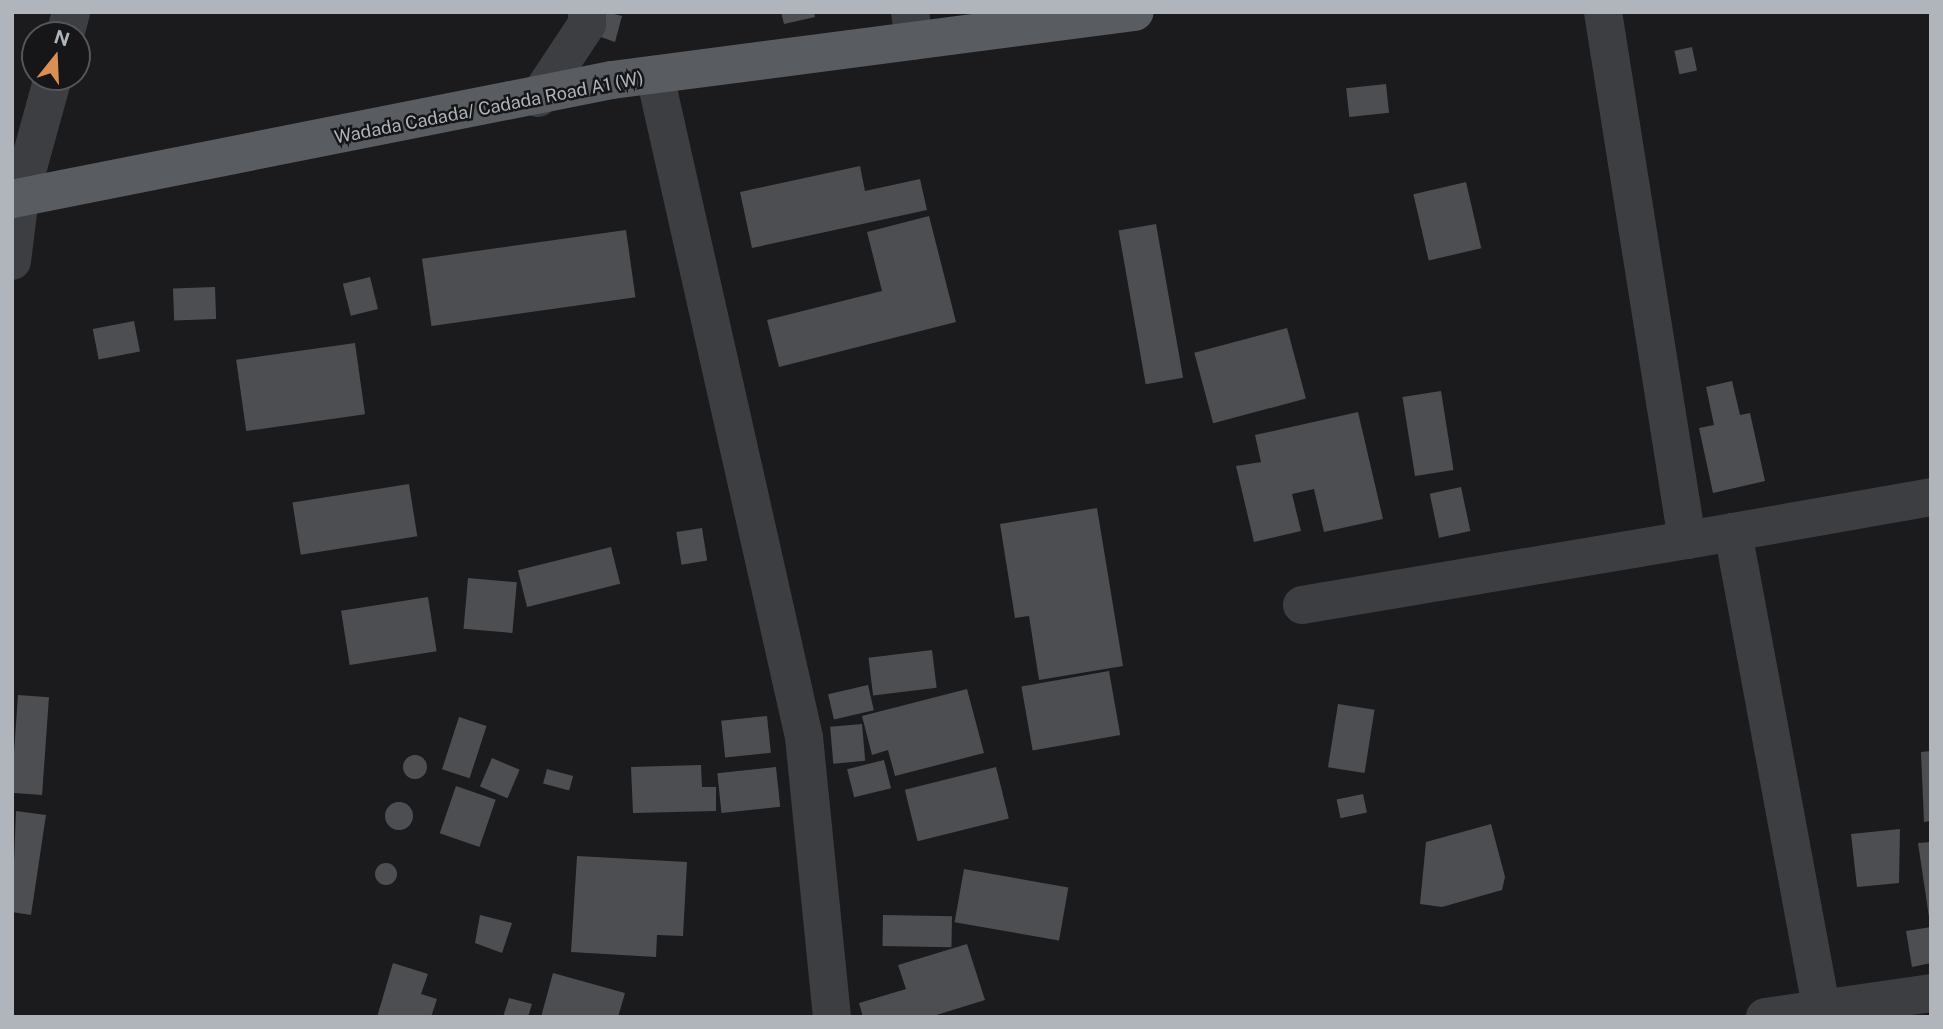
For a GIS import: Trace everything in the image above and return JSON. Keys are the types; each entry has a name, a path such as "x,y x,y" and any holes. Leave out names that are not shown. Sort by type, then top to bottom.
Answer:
{"main road":[{"name":"Wadada Cadada/ Cadada Road A1 (W)","path":"16,198 912,27 1135,12"}],"street":[{"path":"538,98 587,24 587,12"},
{"path":"1603,12 1687,540"},
{"path":"654,76 804,737 832,1017"},
{"path":"12,261 16,198 49,91"},
{"path":"1302,605 1931,497"},
{"path":"1733,533 1823,1015"},
{"path":"1765,1017 1823,1015 1931,993"}],"building":[{"path":"606,12 622,16 615,42 598,36"},
{"path":"781,12 814,12 815,17 784,24"},
{"path":"1692,47 1697,70 1679,74 1674,51"},
{"path":"1386,84 1389,113 1349,117 1346,88"},
{"path":"860,166 865,191 920,179 927,210 752,248 740,192"},
{"path":"1466,182 1481,248 1429,260 1413,194"},
{"path":"929,216 956,322 779,367 767,320 882,291 867,232"},
{"path":"1156,224 1183,378 1146,384 1119,231"},
{"path":"626,230 635,297 431,326 422,259"},
{"path":"370,277 378,309 351,316 343,284"},
{"path":"215,287 216,319 174,320 173,288"},
{"path":"134,321 140,351 99,359 93,329"},
{"path":"1287,328 1306,399 1213,423 1194,353"},
{"path":"355,343 365,414 246,431 236,360"},
{"path":"1732,381 1740,415 1750,413 1765,481 1713,493 1699,428 1714,425 1706,387"},
{"path":"1441,391 1454,470 1415,476 1402,397"},
{"path":"1358,412 1383,519 1324,532 1314,489 1292,494 1301,531 1254,542 1236,466 1261,462 1255,435"},
{"path":"409,484 417,536 301,555 292,502"},
{"path":"1461,487 1470,531 1439,538 1430,494"},
{"path":"1097,508 1123,666 1039,680 1029,616 1015,618 1000,524"},
{"path":"702,528 707,561 681,565 676,532"},
{"path":"611,547 620,584 527,607 518,570"},
{"path":"468,578 517,582 512,633 464,629"},
{"path":"428,597 437,651 350,665 341,611"},
{"path":"932,650 937,688 873,696 868,658"},
{"path":"1109,671 1120,735 1033,750 1021,686"},
{"path":"868,685 874,710 834,720 828,694"},
{"path":"967,689 984,753 895,776 888,750 872,755 862,716"},
{"path":"18,695 49,697 42,795 12,793"},
{"path":"1338,704 1375,710 1365,773 1328,767"},
{"path":"767,716 771,753 725,758 721,721"},
{"path":"459,717 487,726 470,778 442,769"},
{"path":"862,724 865,761 833,764 830,727"},
{"path":"1931,751 1931,821 1924,822 1921,752"},
{"path":"415,755 423,759 427,767 423,775 415,779 407,775 403,767 407,759"},
{"path":"492,758 520,770 508,798 480,787"},
{"path":"884,760 891,788 854,797 847,769"},
{"path":"701,765 702,787 716,787 716,811 633,813 631,767"},
{"path":"776,767 780,807 722,813 717,773"},
{"path":"996,767 1009,818 918,841 905,790"},
{"path":"547,769 573,776 569,790 543,783"},
{"path":"456,786 496,800 479,847 440,833"},
{"path":"1363,794 1367,813 1341,818 1337,800"},
{"path":"399,802 409,806 413,816 409,826 399,830 389,826 385,816 389,806"},
{"path":"16,811 46,815 31,915 12,912"},
{"path":"1491,824 1505,877 1502,890 1442,907 1420,904 1426,842"},
{"path":"1900,829 1899,883 1857,887 1851,834"},
{"path":"1931,842 1931,917 1929,917 1918,843"},
{"path":"577,856 687,862 683,936 657,935 656,957 571,952"},
{"path":"386,863 394,866 397,874 394,882 386,885 378,882 375,874 378,866"},
{"path":"964,869 1068,887 1059,941 955,922"},
{"path":"480,915 512,923 502,953 475,943"},
{"path":"883,915 952,916 951,947 882,946"},
{"path":"1931,927 1931,963 1912,967 1906,931"},
{"path":"967,944 985,1000 930,1017 863,1017 859,1003 906,989 898,965"},
{"path":"393,963 428,974 421,994 437,999 431,1017 377,1017"},
{"path":"553,973 625,993 618,1017 541,1017"},
{"path":"509,998 532,1004 528,1017 503,1017"}]}
